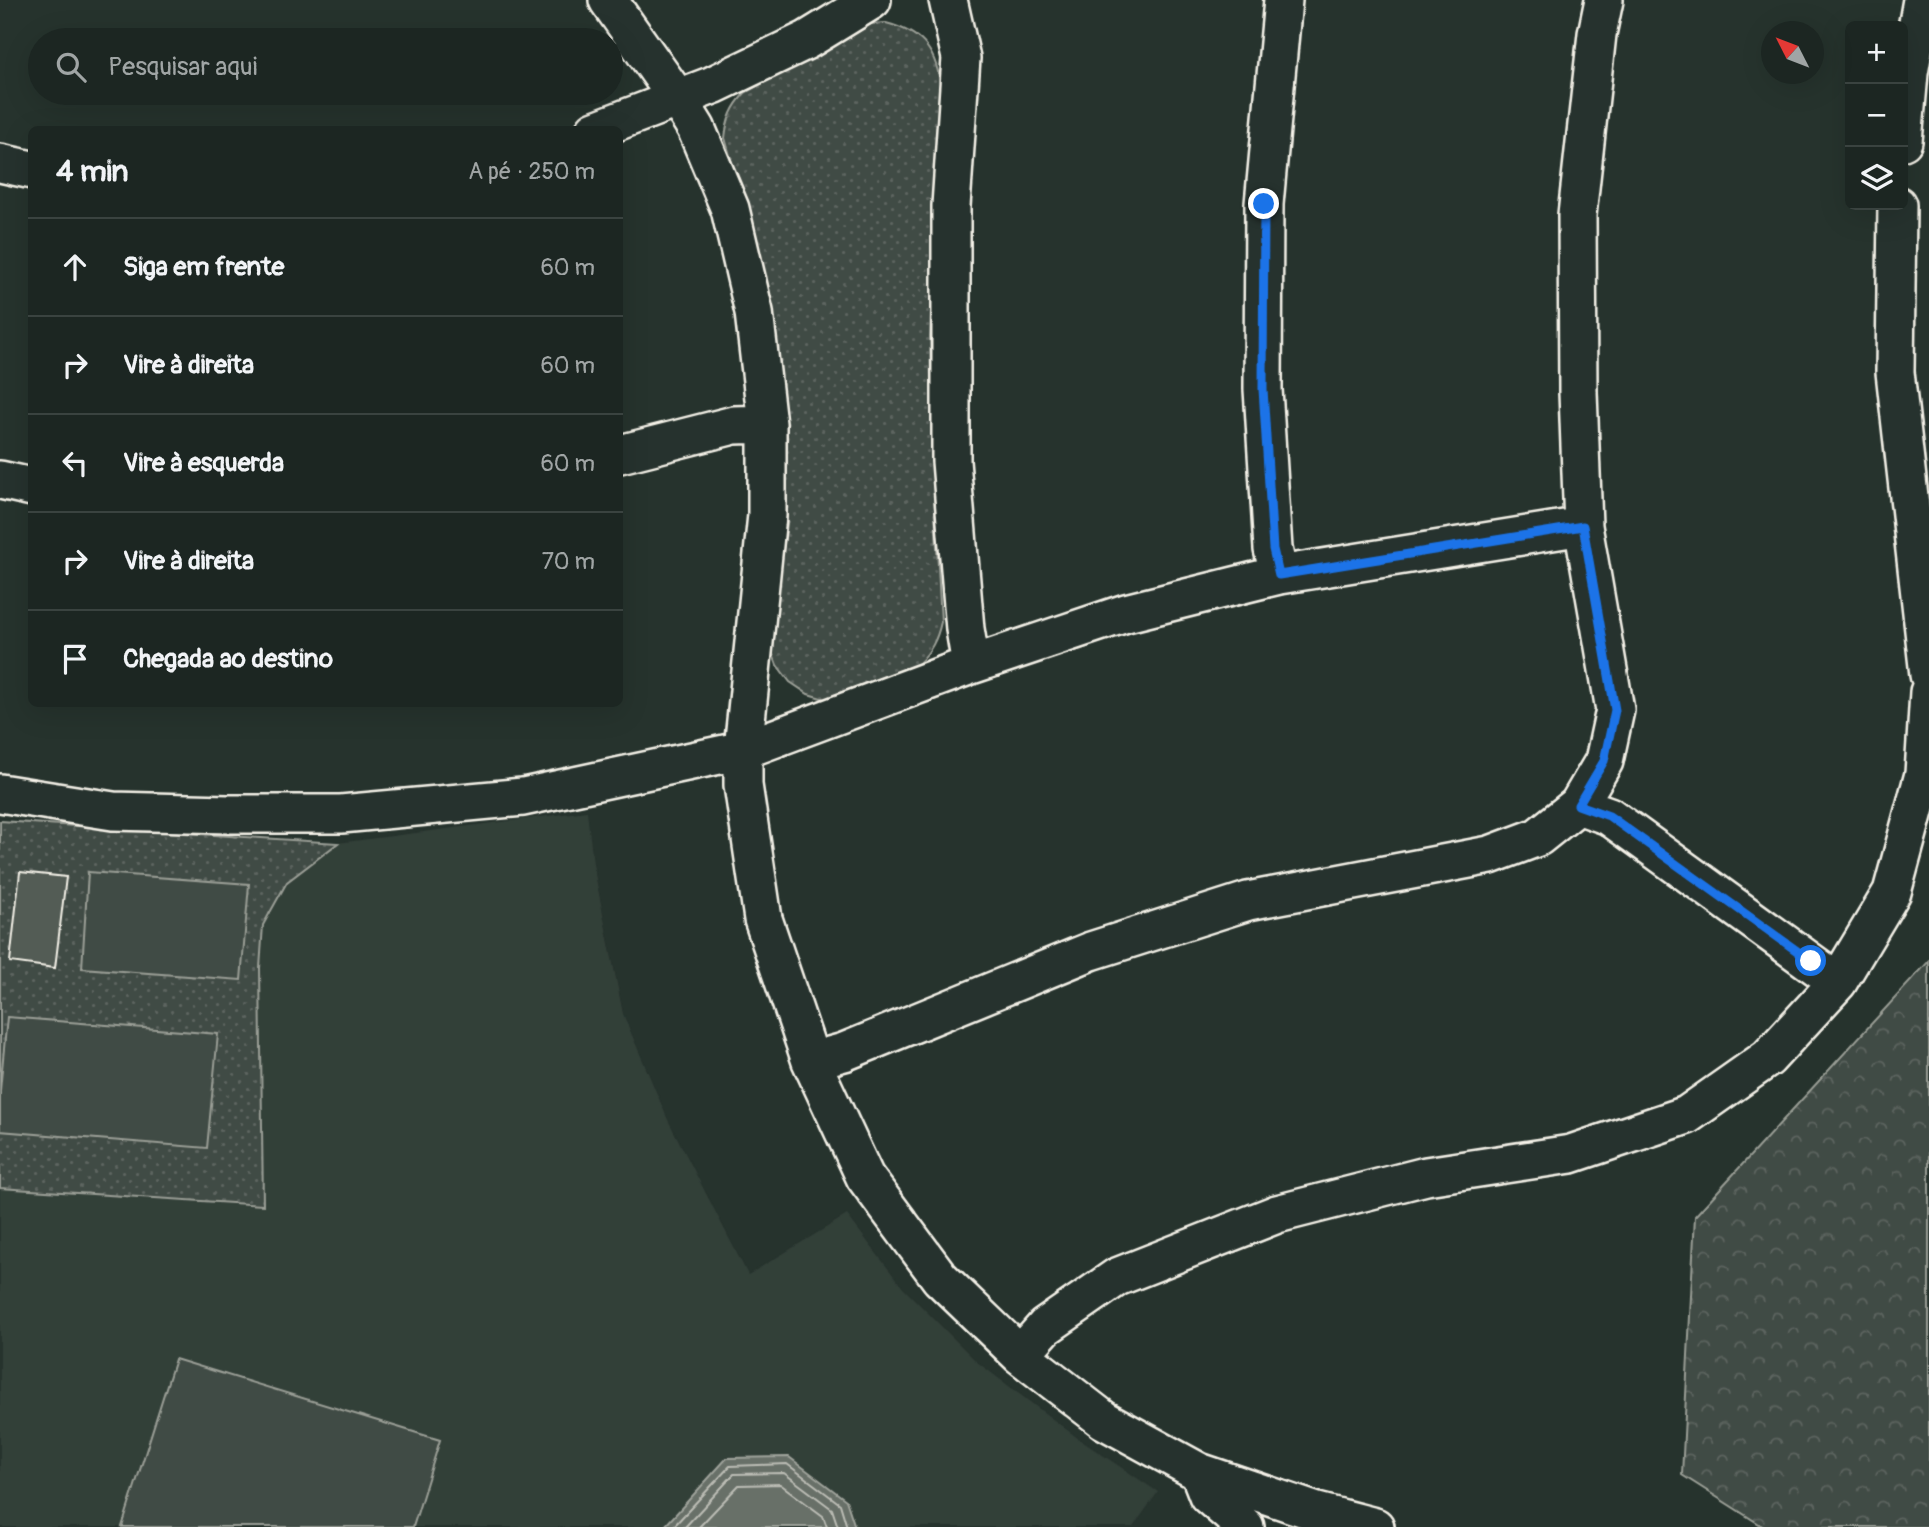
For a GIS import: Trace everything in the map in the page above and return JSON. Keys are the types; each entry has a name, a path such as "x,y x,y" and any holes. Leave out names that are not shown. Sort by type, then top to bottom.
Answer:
{"street":[{"path":"608,0 696,128 730,209 754,312 767,424 767,514 743,750 743,785 763,919 811,1061 865,1177 940,1278 1020,1355 1104,1420 1199,1472 1306,1519 1374,1527"},
{"path":"606,126 713,85 807,40 872,0"},
{"path":"948,0 961,58 951,206 951,461 965,629 971,665"},
{"path":"1279,575 1273,549 1263,389 1264,204 1283,0"},
{"path":"811,1061 845,1052 1091,951 1248,901 1490,855 1538,837 1578,805 1604,761 1615,710 1583,526 1578,392 1577,215 1597,34 1604,0"},
{"path":"1908,84 1922,0"},
{"path":"0,163 28,169"},
{"path":"1897,210 1895,372 1929,675"},
{"path":"623,453 734,425 767,424"},
{"path":"0,480 28,486"},
{"path":"1,791 113,811 341,814 523,797 743,750 971,665 1126,613 1279,575 1583,526"},
{"path":"1020,1355 1045,1327 1116,1277 1277,1214 1426,1176 1571,1154 1687,1115 1768,1058 1838,982 1892,892 1924,774 1929,692"},
{"path":"1578,805 1609,816 1838,982"},
{"path":"1199,1472 1208,1495 1245,1527"}],"shaded area":[{"path":"587,811 593,864 623,1014 668,1120 748,1275 847,1215 903,1288 977,1362 1083,1442 1158,1492 1133,1527 0,1527 0,1188 263,1205 260,968 263,925 287,882 338,843"}],"green space":[{"path":"886,23 908,31 924,43 934,60 940,82 930,337 933,473 941,622 933,645 918,664 828,700 808,694 790,682 777,665 769,644 787,524 786,422 773,307 725,138 731,114 745,93 869,24"},
{"path":"0,821 338,843 287,882 263,925 260,968 263,1205 0,1188"},
{"path":"88,872 249,884 241,980 82,968"},
{"path":"1929,961 1929,1527 1764,1527 1682,1475 1695,1216"},
{"path":"7,1017 218,1034 207,1148 0,1131 0,1091"},
{"path":"175,1359 440,1440 413,1527 122,1527"}],"water":[{"path":"789,1457 846,1500 855,1527 664,1527 727,1458"}],"building":[{"path":"20,872 66,877 55,968 10,962"}],"route":[{"path":"1264,204 1263,389 1273,549 1279,575 1583,526 1615,710 1604,761 1578,805 1609,816 1811,961"}]}
